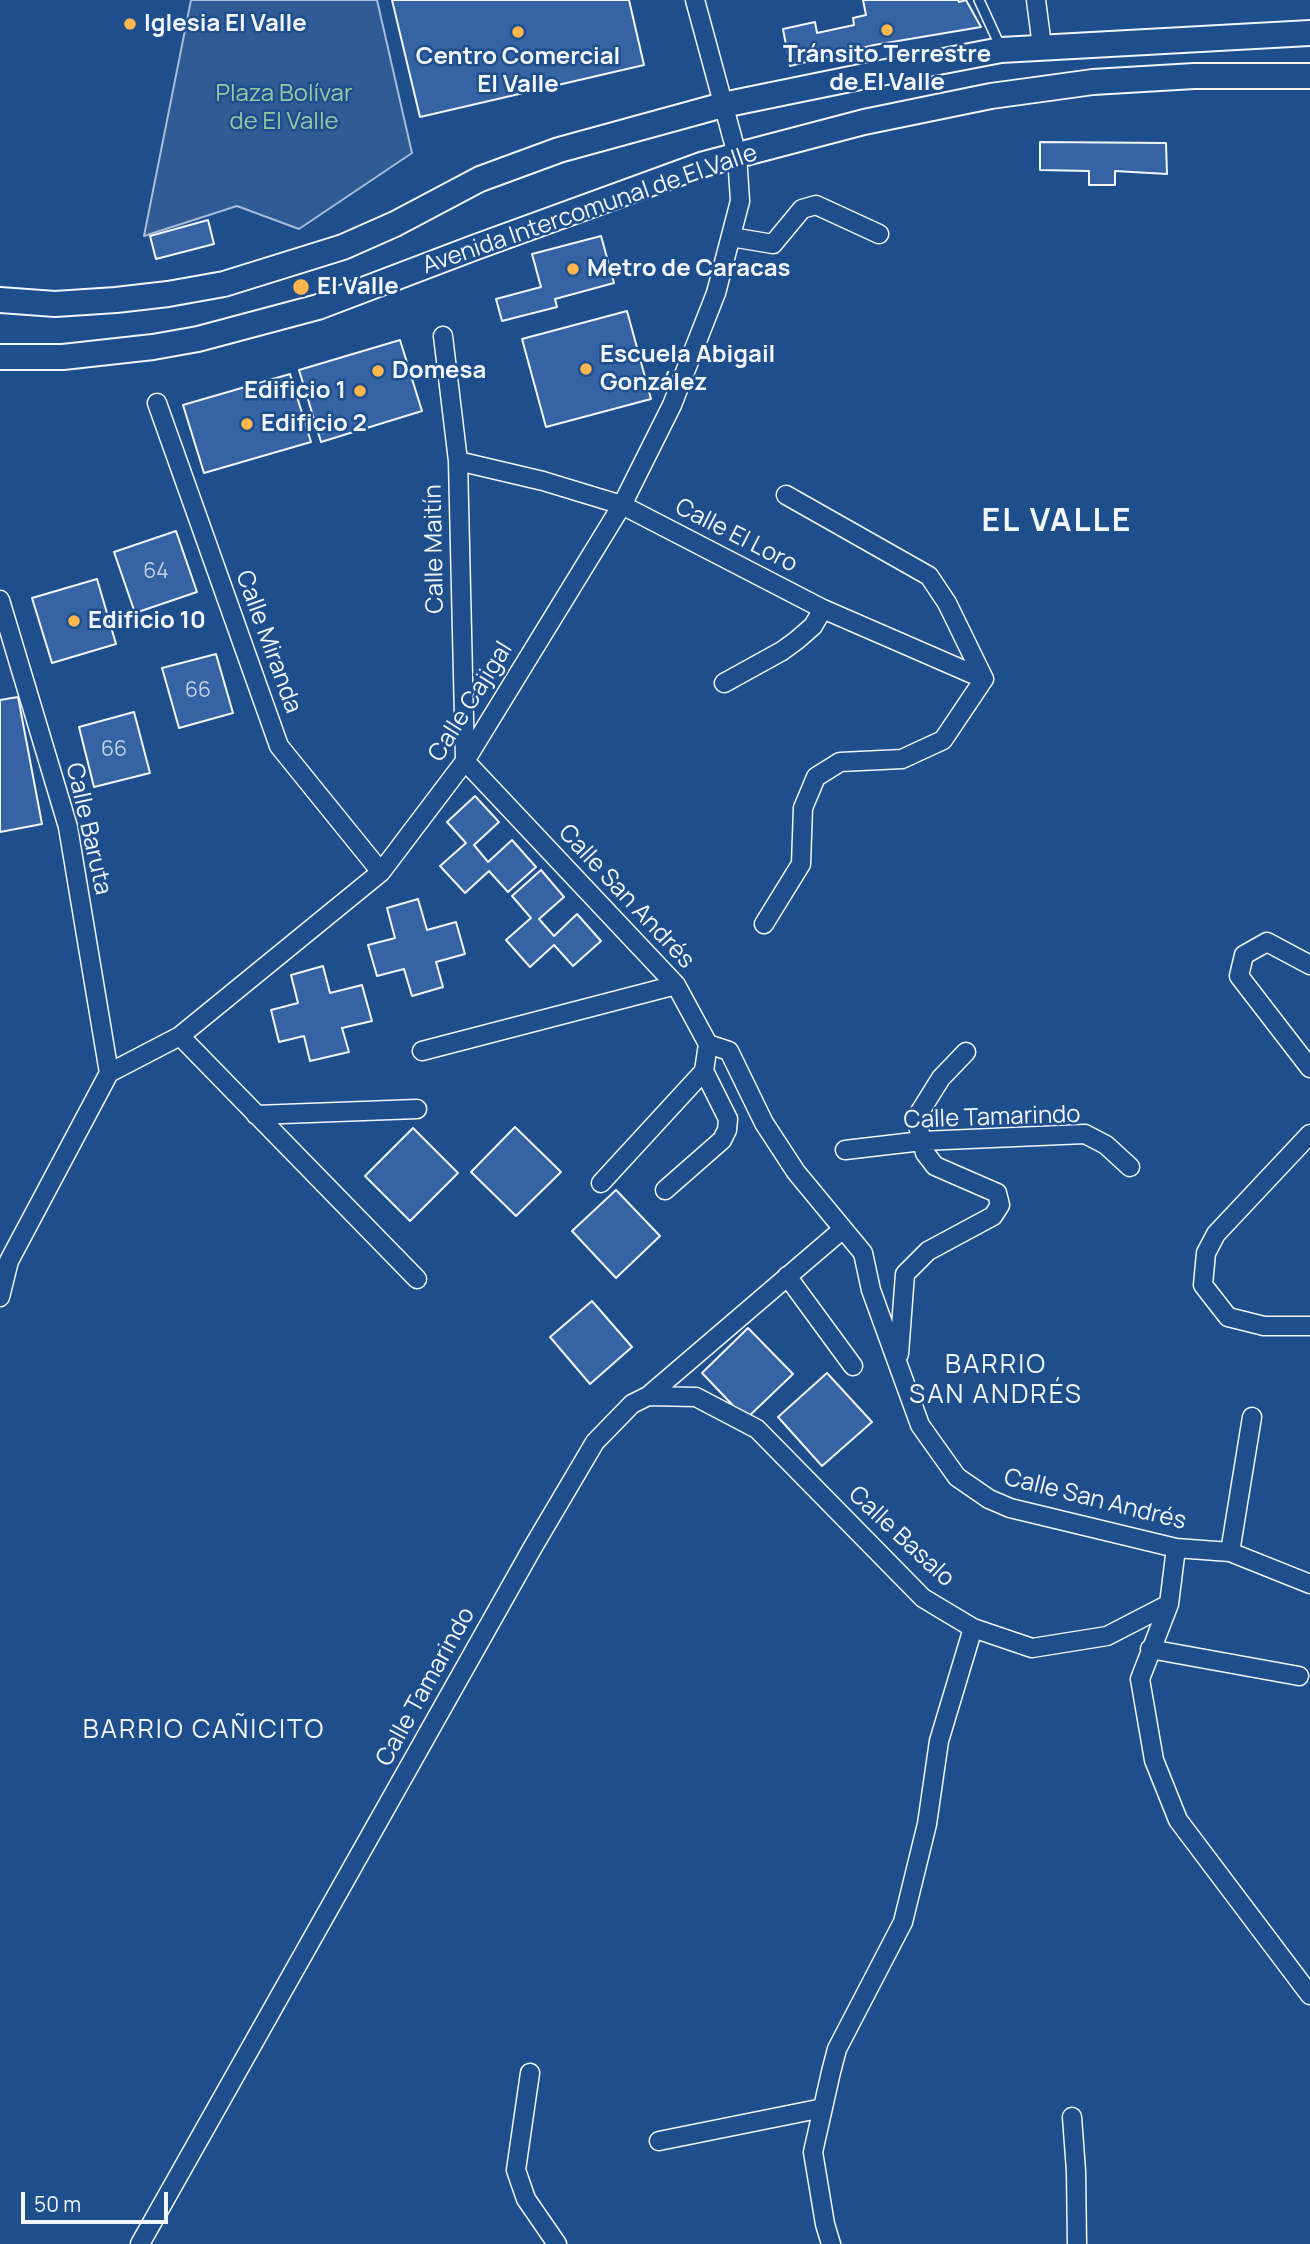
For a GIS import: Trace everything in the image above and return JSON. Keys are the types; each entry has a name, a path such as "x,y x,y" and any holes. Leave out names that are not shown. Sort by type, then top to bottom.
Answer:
{"main road":[{"path":"0,300 55,304 116,300 168,295 224,284 343,247 395,224 480,179 559,150 723,105 1001,50 1310,33"},
{"name":"Avenida Intercomunal de El Valle","path":"0,357 63,358 153,347 198,339 318,307 688,170 864,122 991,96 1093,82 1194,76 1310,76"}],"street":[{"name":"Calle Cajigal","path":"109,1073 180,1035 381,872 465,761 622,505 672,405 716,293 740,201 737,155 695,0"},
{"path":"1036,0 1041,46"},
{"path":"731,237 773,244 802,209 816,205 879,234"},
{"name":"Calle Maitín","path":"443,336 457,461 465,761"},
{"name":"Calle Miranda","path":"157,403 279,746 381,872"},
{"name":"Calle El Loro","path":"457,461 543,481 622,505 823,609 984,679"},
{"path":"764,924 801,864 803,808 816,777 840,762 902,759 943,740 984,679 947,603 929,576 786,495"},
{"name":"Calle Baruta","path":"0,600 68,827 109,1073"},
{"path":"724,683 797,640 813,626 823,609"},
{"name":"Calle San Andrés","path":"465,761 676,985 708,1044 729,1051 764,1123 796,1172 863,1253 871,1290 920,1425 957,1476 971,1488 1010,1508 1176,1548 1230,1552 1310,1584"},
{"path":"1310,965 1267,942 1244,955 1239,976 1310,1068"},
{"path":"422,1051 676,985"},
{"path":"180,1035 417,1279"},
{"path":"601,1183 704,1071 708,1044"},
{"path":"898,1361 905,1274 928,1251 993,1216 1000,1205 997,1193 935,1166 925,1153 916,1118 941,1078 967,1052"},
{"path":"665,1190 722,1140 727,1130 728,1119 704,1071"},
{"path":"0,1297 9,1261 109,1073"},
{"path":"256,1115 416,1109"},
{"name":"Calle Tamarindo","path":"845,1150 922,1141 1085,1134 1106,1145 1130,1167"},
{"path":"1310,1134 1216,1234 1206,1253 1203,1285 1228,1317 1264,1326 1310,1325"},
{"name":"Calle Tamarindo","path":"140,2244 533,1547 595,1442 632,1404 648,1396 843,1228"},
{"path":"787,1276 853,1366"},
{"name":"Calle Basalo","path":"648,1396 695,1397 757,1429 923,1598 973,1628 1032,1648 1107,1636 1169,1604"},
{"path":"1230,1552 1252,1417"},
{"path":"1176,1548 1169,1604 1140,1679 1154,1760 1178,1819 1310,1995"},
{"path":"831,2244 813,2151 837,2049 903,1922 927,1824 939,1741 973,1628"},
{"path":"1150,1649 1298,1676"},
{"path":"530,2073 516,2170 526,2199 557,2244"},
{"path":"659,2141 824,2108"},
{"path":"1072,2117 1077,2244"}],"lane":[{"path":"979,0 1001,50"}],"shaded area":[{"name":"Plaza Bolívar de El Valle","path":"191,0 377,0 412,153 299,229 237,206 144,236"}],"building":[{"name":"Centro Comercial El Valle","path":"392,0 629,0 644,65 420,117"},
{"path":"863,0 966,0 981,27 874,45 790,66 783,29 815,22 817,33 854,25 853,18 866,15"},
{"path":"1040,142 1166,143 1167,174 1115,171 1115,185 1089,185 1089,171 1040,170"},
{"path":"208,220 214,244 156,259 150,236"},
{"name":"Metro de Caracas","path":"601,236 614,283 555,299 557,307 502,321 496,299 541,287 532,254"},
{"name":"Escuela Abigail González","path":"627,311 651,399 546,427 522,339"},
{"name":"Edificio 1","path":"400,340 422,411 321,442 299,370"},
{"name":"Edificio 2","path":"290,374 311,442 204,473 183,405"},
{"path":"176,531 197,592 135,613 114,552"},
{"name":"Edificio 10","path":"97,579 116,644 52,663 32,598"},
{"path":"216,654 233,713 179,728 162,668"},
{"path":"18,697 42,824 0,832 0,700"},
{"path":"134,712 150,773 94,787 79,727"},
{"path":"475,796 499,822 474,845 488,862 512,840 536,867 508,892 489,871 465,893 440,866 466,843 447,822"},
{"path":"541,870 564,897 539,919 554,936 577,914 601,941 573,966 554,945 530,967 506,940 531,918 512,896"},
{"path":"418,899 427,930 456,922 465,954 436,962 443,987 412,996 404,969 377,976 368,945 395,938 387,908"},
{"path":"323,966 330,993 362,985 372,1021 342,1028 349,1052 310,1061 304,1036 279,1042 271,1010 298,1003 291,975"},
{"path":"515,1127 561,1172 516,1216 471,1172"},
{"path":"413,1128 458,1173 410,1221 365,1176"},
{"path":"616,1190 660,1236 616,1278 572,1231"},
{"path":"592,1301 632,1347 590,1384 550,1337"},
{"path":"748,1328 793,1374 746,1419 702,1373"},
{"path":"827,1373 872,1422 822,1466 778,1417"}],"place":[{"name":"Iglesia El Valle","path":"130,24"},
{"name":"Tránsito Terrestre de El Valle","path":"887,30"},
{"name":"Centro Comercial El Valle","path":"518,32"},
{"name":"Metro de Caracas","path":"573,269"},
{"name":"El Valle","path":"301,287"},
{"name":"Escuela Abigail González","path":"586,369"},
{"name":"Domesa","path":"378,371"},
{"name":"Edificio 1","path":"360,391"},
{"name":"Edificio 2","path":"247,424"},
{"name":"Edificio 10","path":"74,621"}],"district":[{"name":"EL VALLE","path":"1057,522"},
{"name":"BARRIO SAN ANDRÉS","path":"996,1381"},
{"name":"BARRIO CAÑICITO","path":"204,1731"}]}
